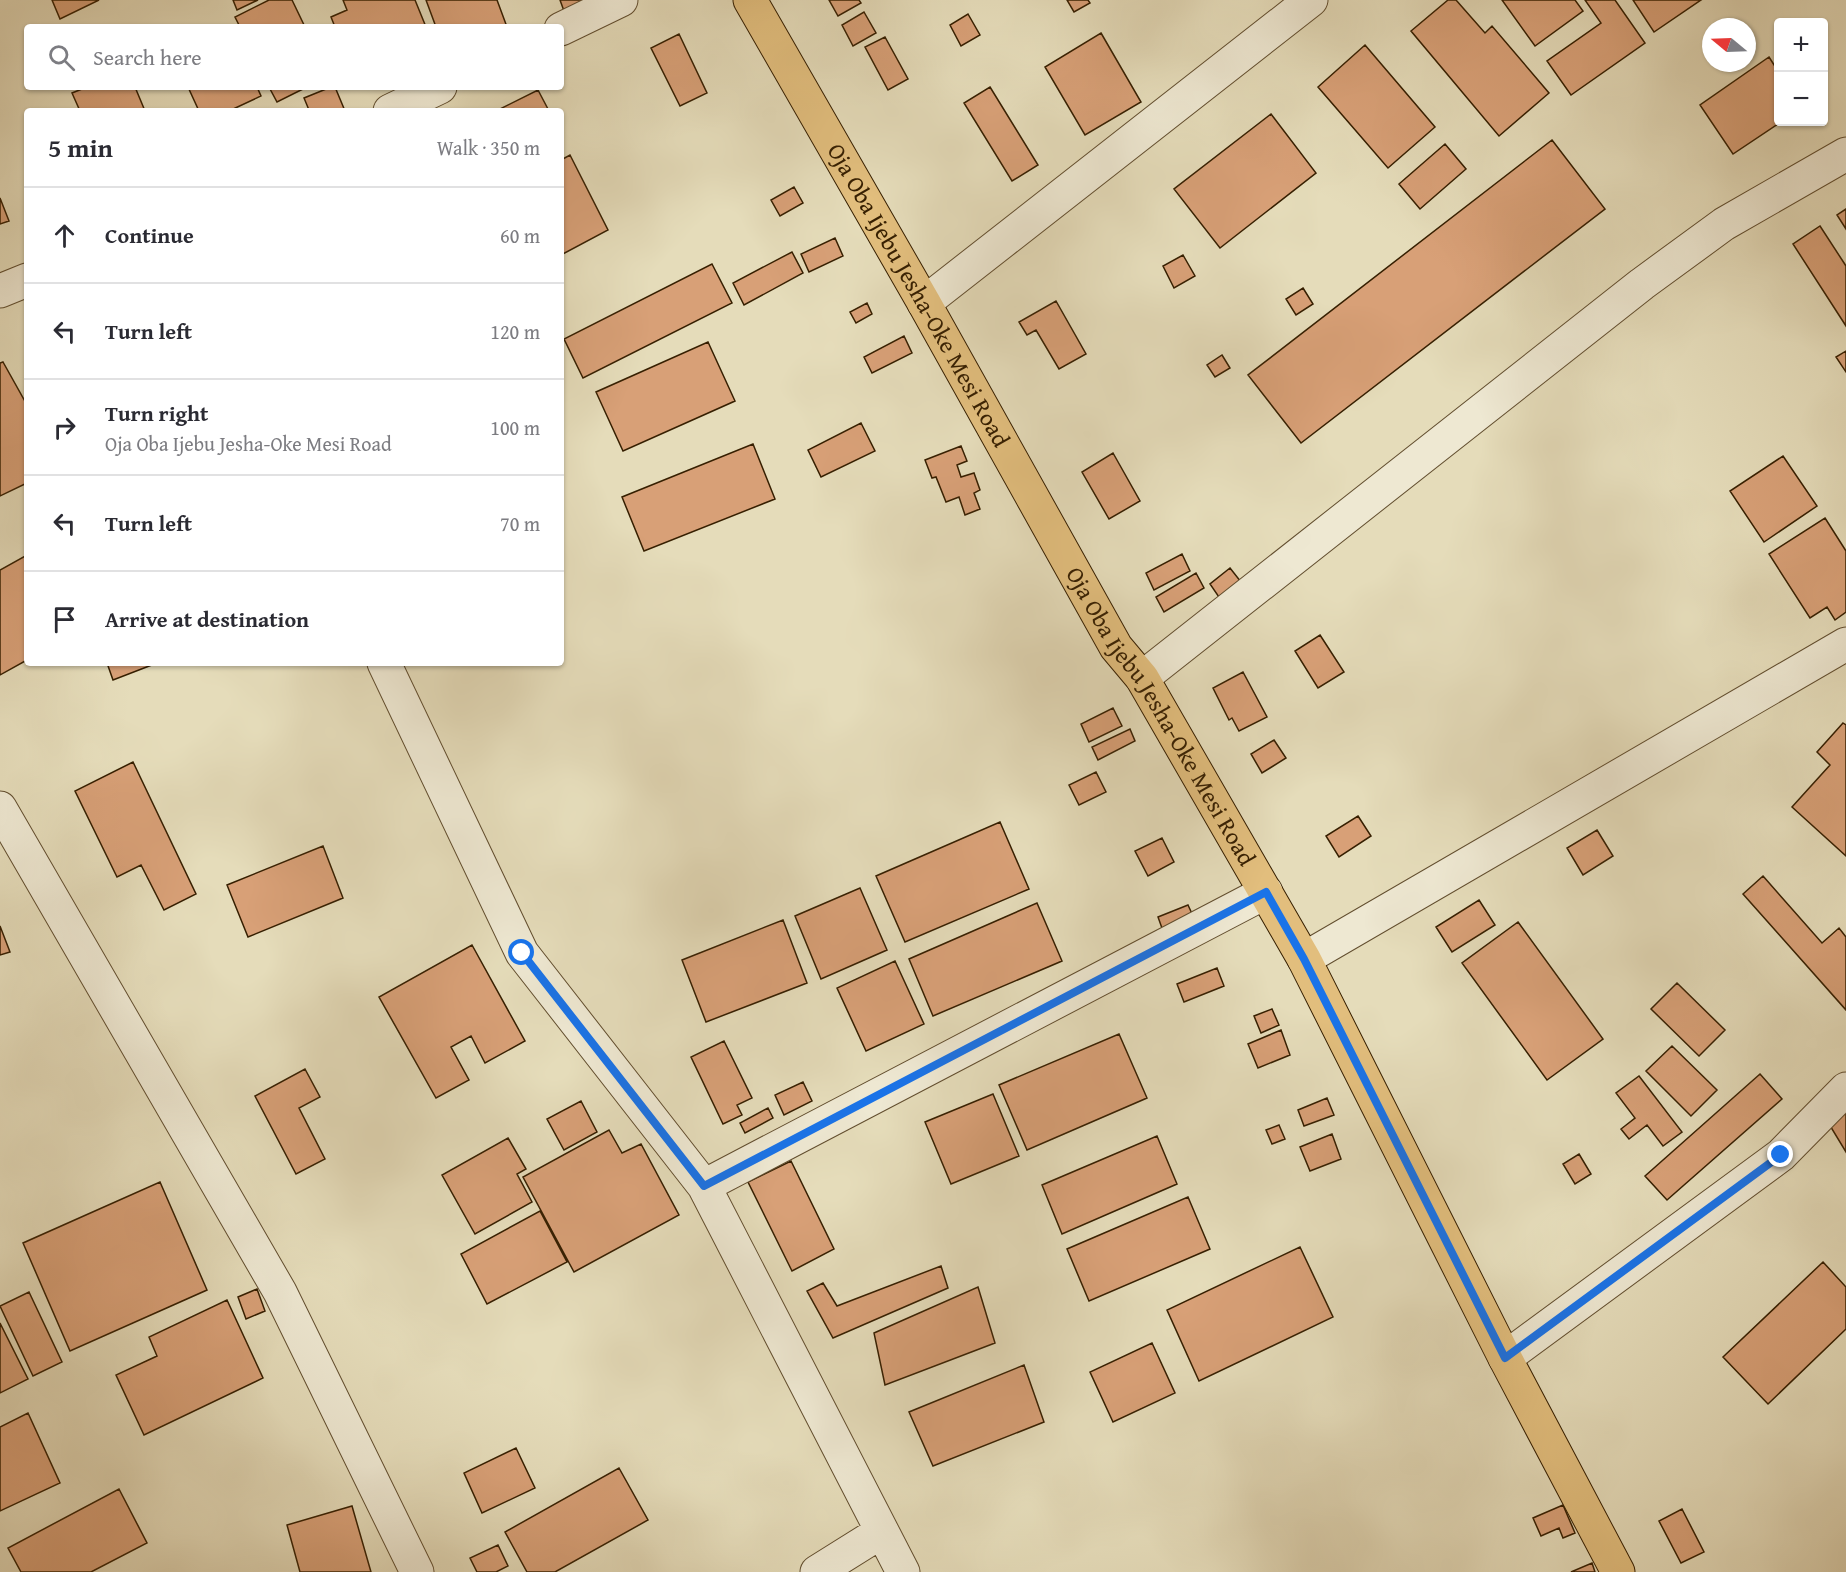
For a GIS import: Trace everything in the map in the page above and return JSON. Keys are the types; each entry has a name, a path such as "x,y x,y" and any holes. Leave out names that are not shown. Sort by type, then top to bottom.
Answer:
{"main road":[{"name":"Oja Oba Ijebu Jesha-Oke Mesi Road","path":"750,0 924,303 1116,647 1142,678 1304,959 1505,1358 1618,1572"}],"street":[{"path":"564,28 621,0"},
{"path":"924,303 1311,0"},
{"path":"396,108 434,90"},
{"path":"1142,678 1724,224 1846,154"},
{"path":"0,291 24,281"},
{"path":"1304,959 1846,644"},
{"path":"385,666 522,953 704,1186 903,1572"},
{"path":"0,808 280,1292 417,1572"},
{"path":"704,1186 1266,892"},
{"path":"1505,1358 1781,1155 1846,1089"},
{"path":"817,1572 881,1532"}],"building":[{"path":"52,0 99,0 60,19"},
{"path":"233,0 258,0 237,10"},
{"path":"269,0 292,0 304,24 238,24 235,17"},
{"path":"343,0 415,0 425,24 334,24 331,17 347,10"},
{"path":"426,0 497,0 506,24 435,24"},
{"path":"560,0 592,0 564,11"},
{"path":"829,0 859,0 861,3 838,16"},
{"path":"1067,0 1088,0 1090,3 1074,12"},
{"path":"1448,0 1456,0 1485,33 1492,26 1549,93 1499,136 1411,31"},
{"path":"1502,0 1575,0 1583,11 1535,46"},
{"path":"1585,0 1615,0 1645,43 1571,95 1547,61 1601,23"},
{"path":"1633,0 1701,0 1654,32"},
{"path":"864,12 876,33 853,46 842,25"},
{"path":"968,14 980,35 961,46 950,25"},
{"path":"1101,33 1141,102 1085,135 1045,67"},
{"path":"679,34 707,93 680,106 651,48"},
{"path":"885,37 908,79 888,90 865,47"},
{"path":"1365,45 1435,127 1388,168 1318,87"},
{"path":"1769,57 1774,65 1775,126 1733,154 1700,105 1747,72 1756,72 1756,66"},
{"path":"990,87 1038,165 1012,181 964,103"},
{"path":"80,90 136,90 144,108 79,108 72,93"},
{"path":"189,90 258,90 261,96 235,108 198,108"},
{"path":"271,90 301,90 277,102"},
{"path":"324,90 336,90 344,108 308,108 304,98"},
{"path":"538,90 547,108 502,108"},
{"path":"1271,114 1316,173 1220,248 1174,189"},
{"path":"1552,140 1605,209 1301,443 1248,375"},
{"path":"1445,144 1466,169 1420,209 1399,184"},
{"path":"570,155 608,230 564,253 564,158"},
{"path":"794,187 803,203 780,216 771,200"},
{"path":"0,198 9,221 0,224"},
{"path":"1846,209 1846,229 1837,215"},
{"path":"1820,226 1846,266 1846,326 1793,244"},
{"path":"835,238 843,256 809,272 801,254"},
{"path":"792,252 803,273 744,305 733,283"},
{"path":"1183,255 1195,276 1174,288 1163,266"},
{"path":"712,264 732,303 583,378 564,339"},
{"path":"1303,288 1313,304 1296,315 1286,299"},
{"path":"1056,301 1086,354 1059,369 1036,330 1027,335 1019,322"},
{"path":"867,303 872,314 856,323 850,312"},
{"path":"904,336 912,353 872,373 864,357"},
{"path":"708,342 735,401 623,451 596,392"},
{"path":"1846,351 1846,372 1836,357"},
{"path":"1222,355 1230,368 1215,377 1207,365"},
{"path":"3,362 24,400 24,484 0,496 0,363"},
{"path":"861,423 875,451 821,477 808,450"},
{"path":"753,444 775,499 644,551 622,497"},
{"path":"961,446 967,461 957,465 961,477 974,473 980,490 974,493 980,509 965,515 959,497 946,502 936,477 932,478 925,460"},
{"path":"1113,453 1140,501 1109,519 1082,472"},
{"path":"1783,456 1817,506 1764,542 1730,491"},
{"path":"1825,518 1846,551 1846,612 1835,620 1827,607 1810,618 1769,554"},
{"path":"1182,554 1190,571 1154,590 1146,573"},
{"path":"24,557 24,662 0,675 0,570"},
{"path":"1230,568 1245,587 1223,603 1210,584"},
{"path":"1196,573 1204,588 1164,612 1156,597"},
{"path":"1320,635 1344,672 1318,688 1295,651"},
{"path":"108,666 149,666 113,680"},
{"path":"1243,672 1267,717 1239,731 1232,718 1229,720 1213,688"},
{"path":"1113,708 1122,726 1089,742 1081,724"},
{"path":"1843,723 1846,725 1846,856 1792,807 1830,765 1817,752"},
{"path":"1130,729 1135,741 1098,760 1092,747"},
{"path":"1274,740 1286,758 1262,773 1251,754"},
{"path":"133,762 196,894 164,910 141,865 117,877 75,791"},
{"path":"1096,772 1106,792 1079,805 1069,785"},
{"path":"1358,816 1371,836 1339,857 1326,836"},
{"path":"1000,822 1029,889 905,942 876,876"},
{"path":"1597,830 1613,856 1583,875 1567,848"},
{"path":"1162,838 1174,862 1148,876 1135,851"},
{"path":"323,846 343,898 248,937 227,885"},
{"path":"1763,876 1822,943 1839,928 1846,937 1846,1010 1743,894"},
{"path":"860,888 887,950 821,979 795,916"},
{"path":"1479,900 1495,925 1452,952 1436,927"},
{"path":"1037,903 1062,961 933,1016 909,959"},
{"path":"1188,905 1194,918 1163,931 1158,917"},
{"path":"783,920 807,983 706,1022 682,960"},
{"path":"1518,922 1603,1039 1547,1080 1462,963"},
{"path":"0,926 10,952 0,955"},
{"path":"472,945 525,1041 485,1063 471,1036 451,1047 469,1080 436,1098 379,997"},
{"path":"895,961 924,1024 866,1051 837,988"},
{"path":"1217,968 1224,986 1184,1002 1177,984"},
{"path":"1677,983 1725,1030 1699,1056 1651,1009"},
{"path":"1272,1009 1279,1025 1261,1033 1254,1016"},
{"path":"1281,1030 1290,1055 1258,1068 1248,1044"},
{"path":"1119,1034 1147,1098 1027,1150 999,1085"},
{"path":"724,1041 752,1098 737,1105 742,1115 723,1124 691,1057"},
{"path":"1672,1046 1717,1090 1691,1116 1646,1071"},
{"path":"305,1069 320,1097 299,1108 325,1159 296,1174 255,1096"},
{"path":"1760,1074 1782,1099 1667,1200 1645,1176"},
{"path":"1639,1076 1682,1132 1663,1146 1647,1125 1629,1139 1621,1129 1635,1118 1616,1093"},
{"path":"803,1082 812,1101 784,1115 775,1095"},
{"path":"993,1094 1019,1156 951,1184 925,1122"},
{"path":"1327,1098 1334,1115 1304,1126 1298,1110"},
{"path":"581,1101 597,1132 564,1150 547,1119"},
{"path":"768,1108 773,1118 745,1133 740,1123"},
{"path":"1846,1113 1846,1152 1829,1124"},
{"path":"1279,1125 1285,1139 1272,1144 1266,1130"},
{"path":"609,1130 622,1153 641,1144 679,1215 574,1272 523,1177"},
{"path":"1332,1134 1341,1159 1310,1171 1300,1147"},
{"path":"1157,1136 1177,1184 1062,1234 1042,1185"},
{"path":"508,1138 526,1169 517,1174 532,1202 475,1234 442,1175"},
{"path":"1579,1154 1591,1174 1575,1184 1563,1164"},
{"path":"791,1161 834,1249 792,1271 748,1182"},
{"path":"160,1182 207,1290 70,1351 23,1243"},
{"path":"1188,1197 1210,1249 1089,1301 1067,1249"},
{"path":"540,1211 567,1262 487,1304 461,1254"},
{"path":"1300,1247 1333,1317 1199,1381 1167,1310"},
{"path":"1823,1262 1846,1287 1846,1329 1768,1404 1723,1357"},
{"path":"941,1266 948,1288 833,1338 807,1291 823,1283 837,1306"},
{"path":"978,1287 995,1343 885,1385 874,1333"},
{"path":"257,1289 265,1311 246,1319 238,1297"},
{"path":"29,1292 62,1362 33,1376 0,1306"},
{"path":"227,1300 263,1378 144,1435 116,1375 157,1356 149,1337"},
{"path":"0,1323 28,1379 0,1393"},
{"path":"1152,1343 1175,1393 1113,1422 1090,1372"},
{"path":"1024,1365 1044,1422 933,1466 909,1412"},
{"path":"28,1413 60,1483 0,1511 0,1427"},
{"path":"516,1448 535,1488 482,1513 464,1473"},
{"path":"619,1468 648,1520 555,1572 527,1572 505,1532"},
{"path":"119,1489 147,1543 91,1572 21,1572 8,1548"},
{"path":"1563,1505 1575,1533 1563,1538 1559,1528 1541,1536 1533,1518"},
{"path":"352,1506 371,1572 300,1572 287,1525"},
{"path":"1682,1509 1704,1552 1681,1563 1659,1521"},
{"path":"498,1545 508,1566 496,1572 477,1572 470,1558"},
{"path":"1592,1563 1595,1572 1571,1572"}],"route":[{"path":"522,953 704,1186 1266,892 1304,959 1505,1358 1781,1155"}]}
